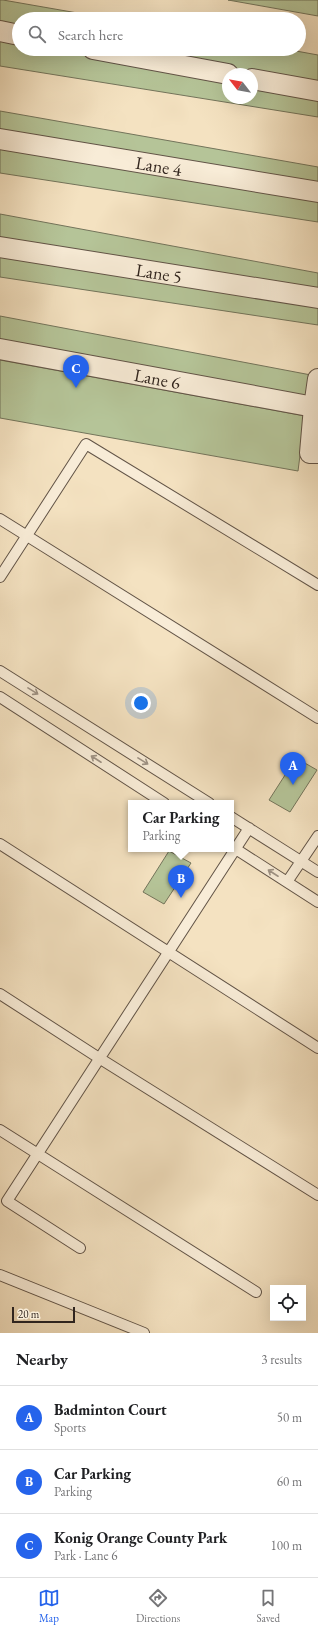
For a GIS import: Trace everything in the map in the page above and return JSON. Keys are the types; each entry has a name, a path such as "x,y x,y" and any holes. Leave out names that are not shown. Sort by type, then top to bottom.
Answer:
{"street":[{"path":"0,31 12,34"},
{"path":"131,56 222,73"},
{"path":"258,80 318,92"},
{"name":"Lane 4","path":"0,139 318,192"},
{"name":"Lane 5","path":"0,246 318,298"},
{"name":"Lane 6","path":"0,349 314,407"},
{"path":"318,379 310,453 318,453"}],"lane":[{"path":"0,577 86,444 318,585"},
{"path":"0,518 318,718"},
{"path":"0,670 204,800"},
{"path":"0,697 159,800"},
{"path":"234,819 318,872"},
{"path":"249,828 234,847 318,902"},
{"path":"287,882 318,836"},
{"path":"0,844 318,1048"},
{"path":"80,1248 4,1198 38,1154 99,1058 170,952 231,852"},
{"path":"0,994 99,1058 318,1195"},
{"path":"0,1130 256,1292"},
{"path":"0,1275 144,1333"}],"green space":[{"path":"0,0 72,12 12,12 12,32 0,29"},
{"path":"228,0 318,0 318,16 306,14 306,12 296,12"},
{"path":"0,39 12,42 12,56 93,56 222,79 222,102 0,66"},
{"path":"306,53 318,55 318,85 258,75 258,68 222,68 152,56 306,56"},
{"path":"258,85 318,96 318,117 237,104 258,104"},
{"path":"0,111 318,167 318,192 0,133"},
{"path":"0,147 318,198 318,222 0,173"},
{"path":"0,214 318,273 318,292 0,244"},
{"path":"0,253 318,304 318,325 0,277"},
{"path":"0,316 311,375 310,399 0,347"},
{"path":"0,360 305,416 298,471 0,418"},
{"path":"296,758 317,770 290,812 269,800"},
{"path":"168,852 191,863 164,904 143,892"}],"place":[{"name":"Konig Orange County Park","path":"76,388"},
{"name":"Badminton Court","path":"293,785"},
{"name":"Car Parking","path":"181,898"}]}
